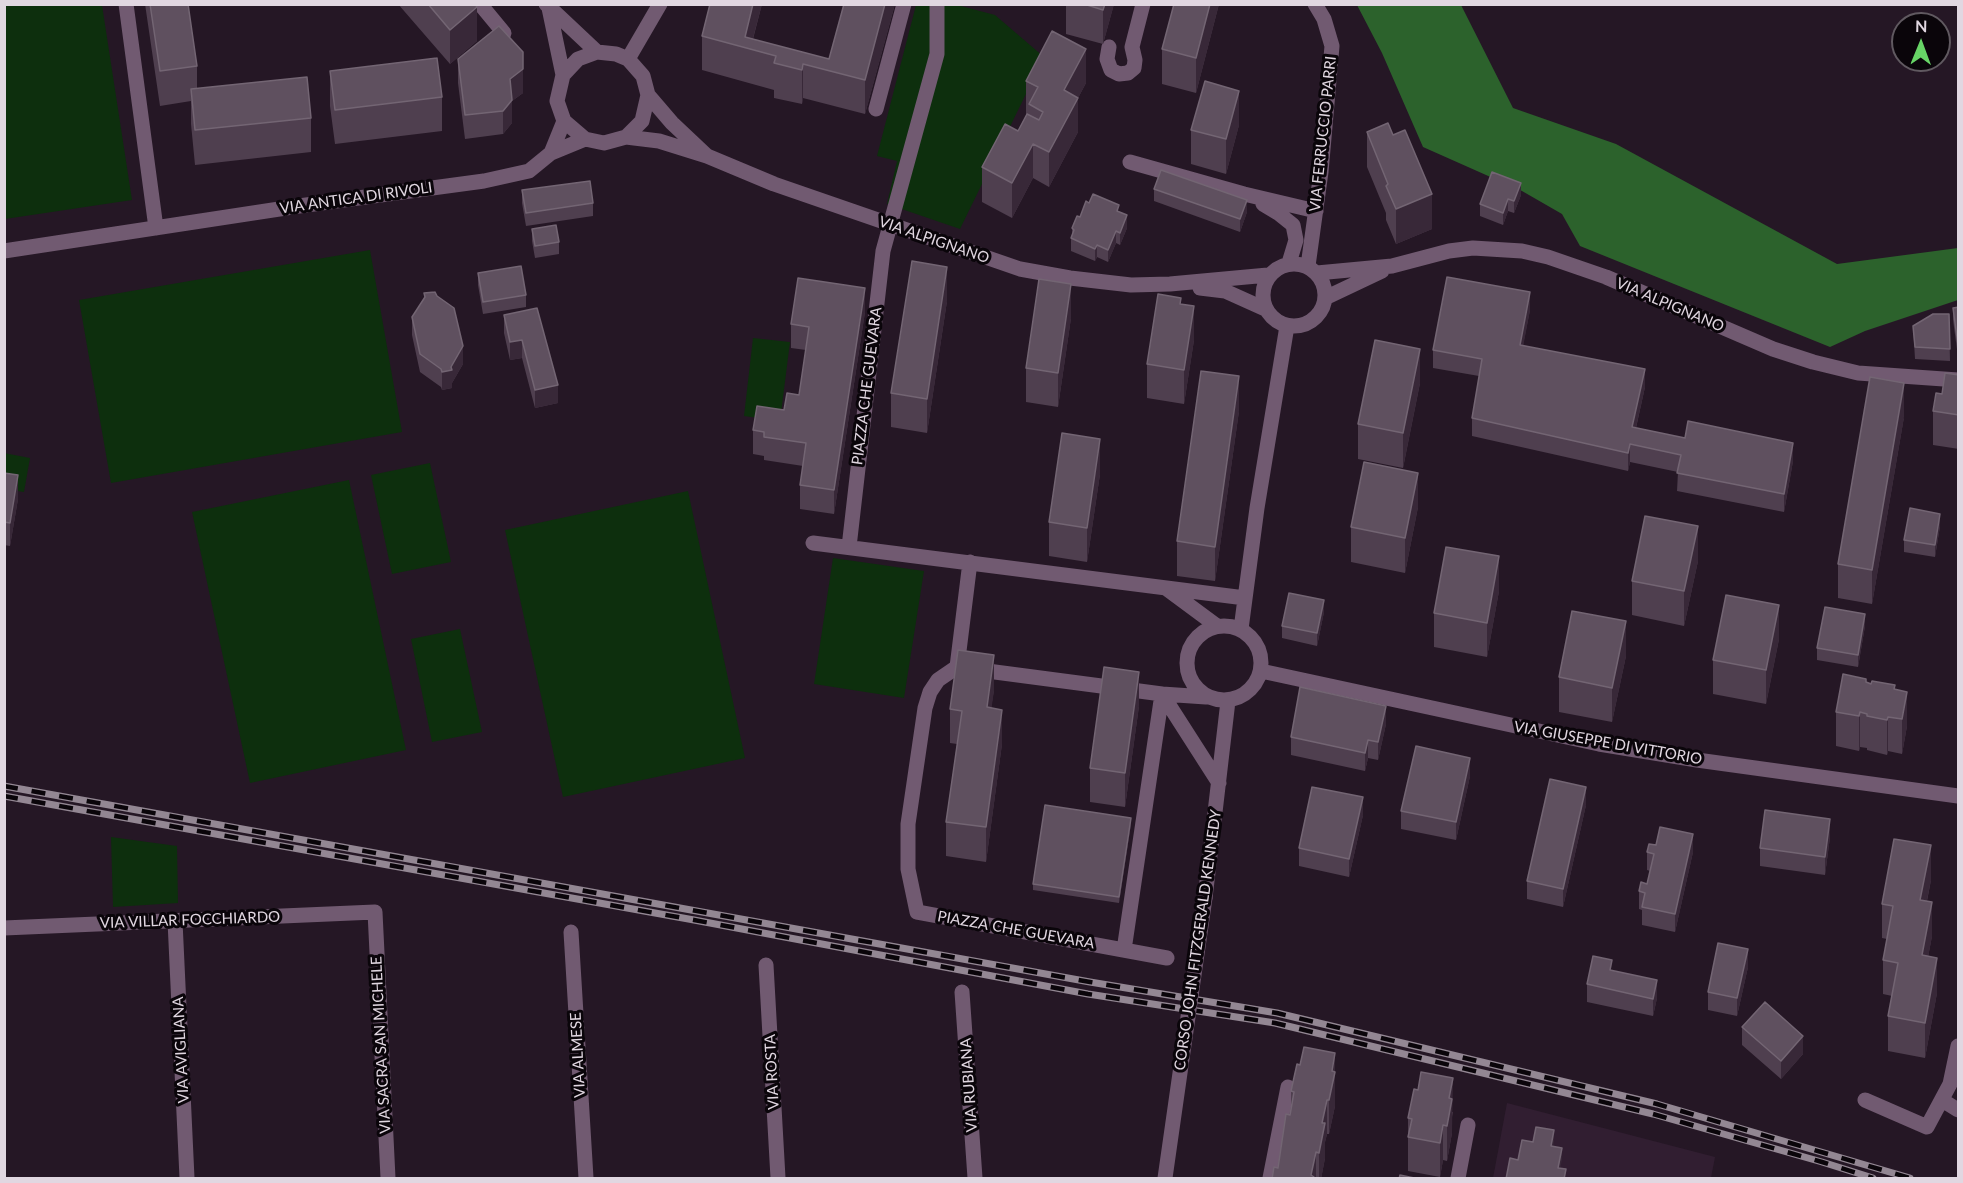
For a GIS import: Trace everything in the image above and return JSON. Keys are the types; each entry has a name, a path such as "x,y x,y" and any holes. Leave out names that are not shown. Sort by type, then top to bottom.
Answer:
{"street":[{"path":"126,4 156,228"},
{"path":"480,4 504,33"},
{"path":"628,59 660,4"},
{"path":"876,109 904,4"},
{"name":"PIAZZA CHE GUEVARA","path":"849,547 883,250 937,54 937,4"},
{"path":"1109,47 1107,59 1110,70 1119,74 1128,74 1134,68 1132,47 1143,4"},
{"name":"VIA FERRUCCIO PARRI","path":"1313,270 1316,211 1332,46 1315,4"},
{"path":"547,6 597,52"},
{"path":"547,6 563,75 557,101 564,121 585,139 604,143 626,137 642,121 648,95"},
{"path":"563,75 578,59 597,52 615,54 628,59 643,76 648,95 672,123 707,156"},
{"path":"550,153 564,121"},
{"name":"VIA ALPIGNANO","path":"626,137 659,141 707,156 774,184 1020,269 1131,285 1170,284 1268,275"},
{"path":"550,153 585,139"},
{"name":"VIA ANTICA DI RIVOLI","path":"4,251 484,181 529,171 550,153"},
{"path":"1130,162 1244,194 1316,211"},
{"path":"1244,194 1278,213 1293,225 1296,240 1289,263"},
{"name":"VIA ALPIGNANO","path":"1325,298 1392,266 1449,251 1473,248 1522,251 1548,257 1605,277 1773,349 1813,362 1857,374 1955,378"},
{"path":"1289,263 1313,270 1323,283 1325,298 1322,309 1313,320 1300,326 1287,326 1273,319 1265,309 1262,293 1268,275 1276,268 1289,263"},
{"name":"VIA ALPIGNANO","path":"1313,270 1392,266"},
{"name":"VIA ALPIGNANO","path":"1170,284 1225,291 1265,309"},
{"path":"1241,629 1257,508 1287,326"},
{"path":"813,543 1245,598"},
{"path":"970,562 957,666 1228,701 1245,695 1254,687 1261,671 1262,660 1256,643 1241,629 1225,625 1210,628 1197,636 1188,650 1186,668 1192,684 1206,697"},
{"path":"1165,587 1217,626"},
{"name":"PIAZZA CHE GUEVARA","path":"957,666 938,680 930,692 925,708 908,834 908,869 917,912 1167,958"},
{"name":"VIA GIUSEPPE DI VITTORIO","path":"1261,671 1599,744 1697,760 1959,796"},
{"path":"1162,694 1219,783"},
{"path":"1124,950 1162,694"},
{"name":"CORSO JOHN FITZGERALD KENNEDY","path":"1165,1179 1205,898 1228,701"},
{"name":"VIA VILLAR FOCCHIARDO","path":"4,928 375,912"},
{"name":"VIA SACRA SAN MICHELE","path":"375,912 388,1179"},
{"name":"VIA AVIGLIANA","path":"175,921 187,1179"},
{"name":"VIA ALMESE","path":"571,932 586,1179"},
{"name":"VIA ROSTA","path":"766,965 778,1179"},
{"name":"VIA RUBIANA","path":"962,992 975,1179"},
{"path":"1865,1100 1927,1127 1950,1084 1959,1046"},
{"path":"1270,1179 1288,1087"},
{"path":"1942,1100 1959,1110"},
{"path":"1458,1179 1468,1125"}],"shaded area":[{"path":"1507,1103 1715,1157 1711,1178 1493,1178"}],"green space":[{"path":"5,4 102,5 132,200 5,219"},
{"path":"916,5 957,5 995,15 1044,57 960,229 887,204 897,161 877,156"},
{"path":"1357,5 1461,5 1513,108 1616,144 1837,264 1958,248 1958,300 1865,331 1830,347 1580,246 1562,214 1522,191 1423,147 1382,53"},
{"path":"370,250 402,432 111,483 79,300"},
{"path":"753,338 790,342 780,421 744,416"},
{"path":"4,453 30,458 24,492 5,489"},
{"path":"430,463 451,562 392,574 371,475"},
{"path":"349,480 406,750 250,783 192,512"},
{"path":"688,491 745,758 563,797 505,530"},
{"path":"833,558 924,571 904,698 814,684"},
{"path":"460,629 482,732 432,742 411,639"},
{"path":"111,837 177,846 178,903 113,907"}],"building":[{"path":"150,4 188,4 197,66 160,71"},
{"path":"428,4 475,4 477,7 450,30"},
{"path":"710,4 753,4 745,37 829,59 844,4 885,4 865,80 803,64 802,70 774,63 776,56 702,36"},
{"path":"1084,4 1105,4 1103,10"},
{"path":"1174,4 1210,4 1196,58 1162,49"},
{"path":"499,26 523,52 523,69 510,79 512,100 503,111 465,115 458,59"},
{"path":"1052,31 1086,49 1064,90 1078,98 1049,152 1033,144 1012,183 982,167 1005,124 1018,131 1027,114 1039,120 1043,112 1029,104 1038,87 1026,81"},
{"path":"437,58 442,97 335,110 330,71"},
{"path":"307,77 311,118 195,130 191,89"},
{"path":"1205,81 1239,91 1226,139 1191,130"},
{"path":"1388,123 1393,135 1405,130 1432,194 1396,209 1367,132"},
{"path":"1161,170 1247,200 1240,219 1154,189"},
{"path":"1492,172 1521,183 1514,201 1508,199 1503,213 1480,204"},
{"path":"590,181 593,203 526,213 522,190"},
{"path":"1093,194 1119,205 1117,211 1127,215 1120,233 1116,231 1108,250 1097,245 1095,249 1071,238 1077,216 1080,217 1086,201 1089,203"},
{"path":"556,225 559,242 535,246 532,229"},
{"path":"912,261 947,267 927,399 891,393"},
{"path":"521,266 526,295 483,302 478,273"},
{"path":"1447,277 1530,292 1520,345 1645,369 1632,427 1685,438 1688,421 1793,443 1784,494 1677,473 1681,455 1630,444 1628,453 1472,418 1482,359 1433,350"},
{"path":"798,278 865,288 834,490 800,485 806,443 764,437 764,432 753,430 757,406 784,410 787,393 799,395 809,327 791,324"},
{"path":"1039,279 1071,284 1058,373 1026,368"},
{"path":"435,292 454,308 463,346 451,367 452,370 442,372 420,354 412,317 425,297 424,293"},
{"path":"1158,294 1181,298 1180,304 1194,306 1184,370 1147,364"},
{"path":"1959,307 1959,352 1953,308"},
{"path":"537,308 558,385 535,390 522,340 510,342 504,315"},
{"path":"1933,314 1949,314 1950,349 1915,347 1913,326"},
{"path":"1375,340 1420,349 1403,433 1358,424"},
{"path":"1201,371 1239,376 1215,547 1177,541"},
{"path":"1945,373 1959,375 1959,415 1933,411 1936,393 1942,394"},
{"path":"1870,377 1904,383 1872,570 1838,564"},
{"path":"1062,433 1100,439 1087,528 1049,522"},
{"path":"1364,462 1418,473 1405,538 1351,527"},
{"path":"4,473 18,475 10,523 4,522"},
{"path":"1910,508 1940,514 1935,545 1904,540"},
{"path":"1645,516 1698,526 1684,591 1632,581"},
{"path":"1446,547 1499,556 1487,623 1434,613"},
{"path":"1289,593 1324,600 1317,633 1282,626"},
{"path":"1726,595 1779,605 1766,670 1713,660"},
{"path":"1825,607 1865,614 1858,655 1817,648"},
{"path":"1572,611 1626,621 1612,688 1559,677"},
{"path":"958,650 994,655 987,707 1002,710 986,827 946,822 962,711 950,709"},
{"path":"1104,667 1139,672 1125,773 1090,768"},
{"path":"1843,674 1866,679 1866,682 1871,684 1872,681 1895,685 1894,689 1907,692 1902,719 1888,717 1887,720 1867,716 1860,712 1859,716 1836,712"},
{"path":"1300,687 1386,706 1378,742 1368,740 1365,753 1291,737"},
{"path":"1416,746 1470,758 1456,822 1401,811"},
{"path":"1550,779 1586,787 1563,889 1527,881"},
{"path":"1312,787 1363,797 1349,859 1299,848"},
{"path":"1045,805 1131,818 1119,897 1033,884"},
{"path":"1765,810 1830,819 1825,857 1760,848"},
{"path":"1660,827 1693,834 1675,914 1642,907 1645,893 1639,891 1641,882 1647,884 1654,854 1647,852 1649,844 1656,845"},
{"path":"1894,839 1931,845 1920,900 1932,902 1922,955 1937,958 1925,1023 1888,1016 1898,963 1883,960 1893,906 1882,904"},
{"path":"1718,943 1748,949 1737,998 1708,992"},
{"path":"1593,956 1612,960 1610,970 1657,980 1653,999 1587,984"},
{"path":"1765,1002 1803,1036 1781,1061 1742,1027"},
{"path":"1304,1047 1335,1053 1332,1071 1335,1072 1322,1123 1325,1123 1319,1153 1316,1152 1311,1175 1314,1177 1313,1179 1272,1179 1274,1167 1278,1168 1286,1114 1290,1115 1294,1092 1291,1091 1297,1064 1300,1065"},
{"path":"1421,1072 1453,1078 1447,1126 1443,1125 1440,1143 1408,1137 1412,1119 1408,1118 1414,1089 1418,1090"},
{"path":"1536,1127 1554,1130 1551,1146 1562,1148 1558,1168 1566,1169 1564,1179 1506,1179 1510,1158 1518,1160 1522,1140 1533,1142"},
{"path":"1400,1175 1419,1179 1399,1179"}],"railway":[{"path":"4,786 1090,982 1277,1013 1657,1104 1910,1178"},
{"path":"4,796 694,920 1088,994 1275,1023 1653,1114 1873,1178"}]}
